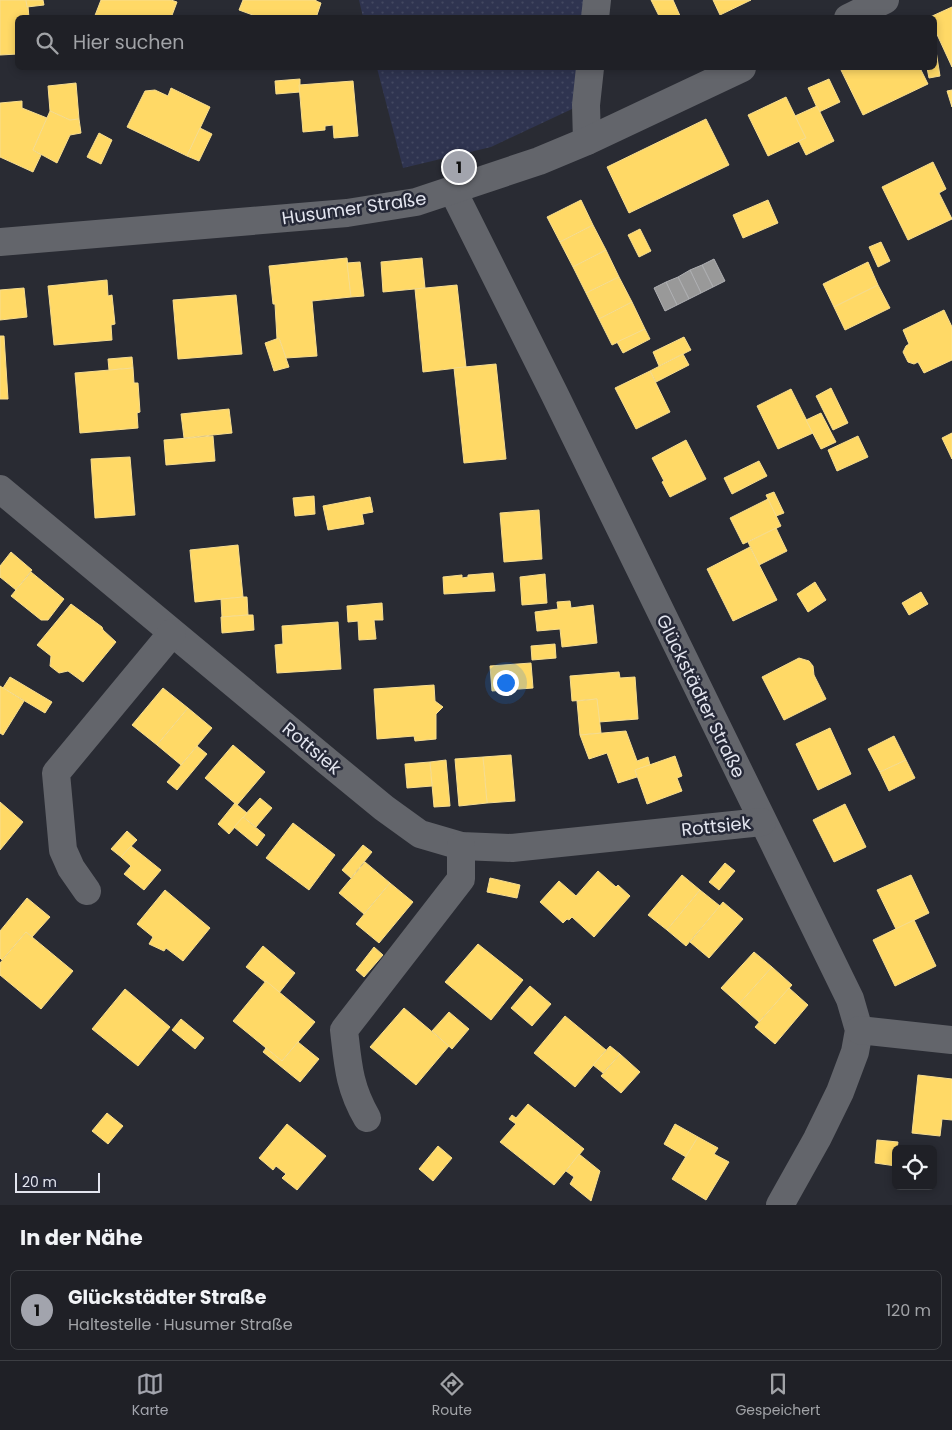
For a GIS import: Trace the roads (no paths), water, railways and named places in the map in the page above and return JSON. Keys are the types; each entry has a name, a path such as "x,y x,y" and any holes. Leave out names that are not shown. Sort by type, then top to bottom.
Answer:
{"street":[{"path":"595,15 597,0"},
{"path":"854,15 885,0"},
{"path":"587,141 586,105 590,70"},
{"name":"Husumer Straße","path":"0,242 347,213 416,202 539,161 587,141 738,70"},
{"name":"Glückstädter Straße","path":"453,191 558,401 850,999 859,1030 855,1052 840,1092 817,1139 780,1205"},
{"name":"Rottsiek","path":"0,489 370,796 420,834 461,846 512,848 762,822"},
{"path":"87,891 71,868 63,850 56,773 172,633"},
{"path":"368,1118 359,1104 350,1080 344,1030 461,879 461,846"},
{"path":"859,1030 952,1040"}],"place":[{"name":"Glückstädter Straße","path":"459,167"}]}
